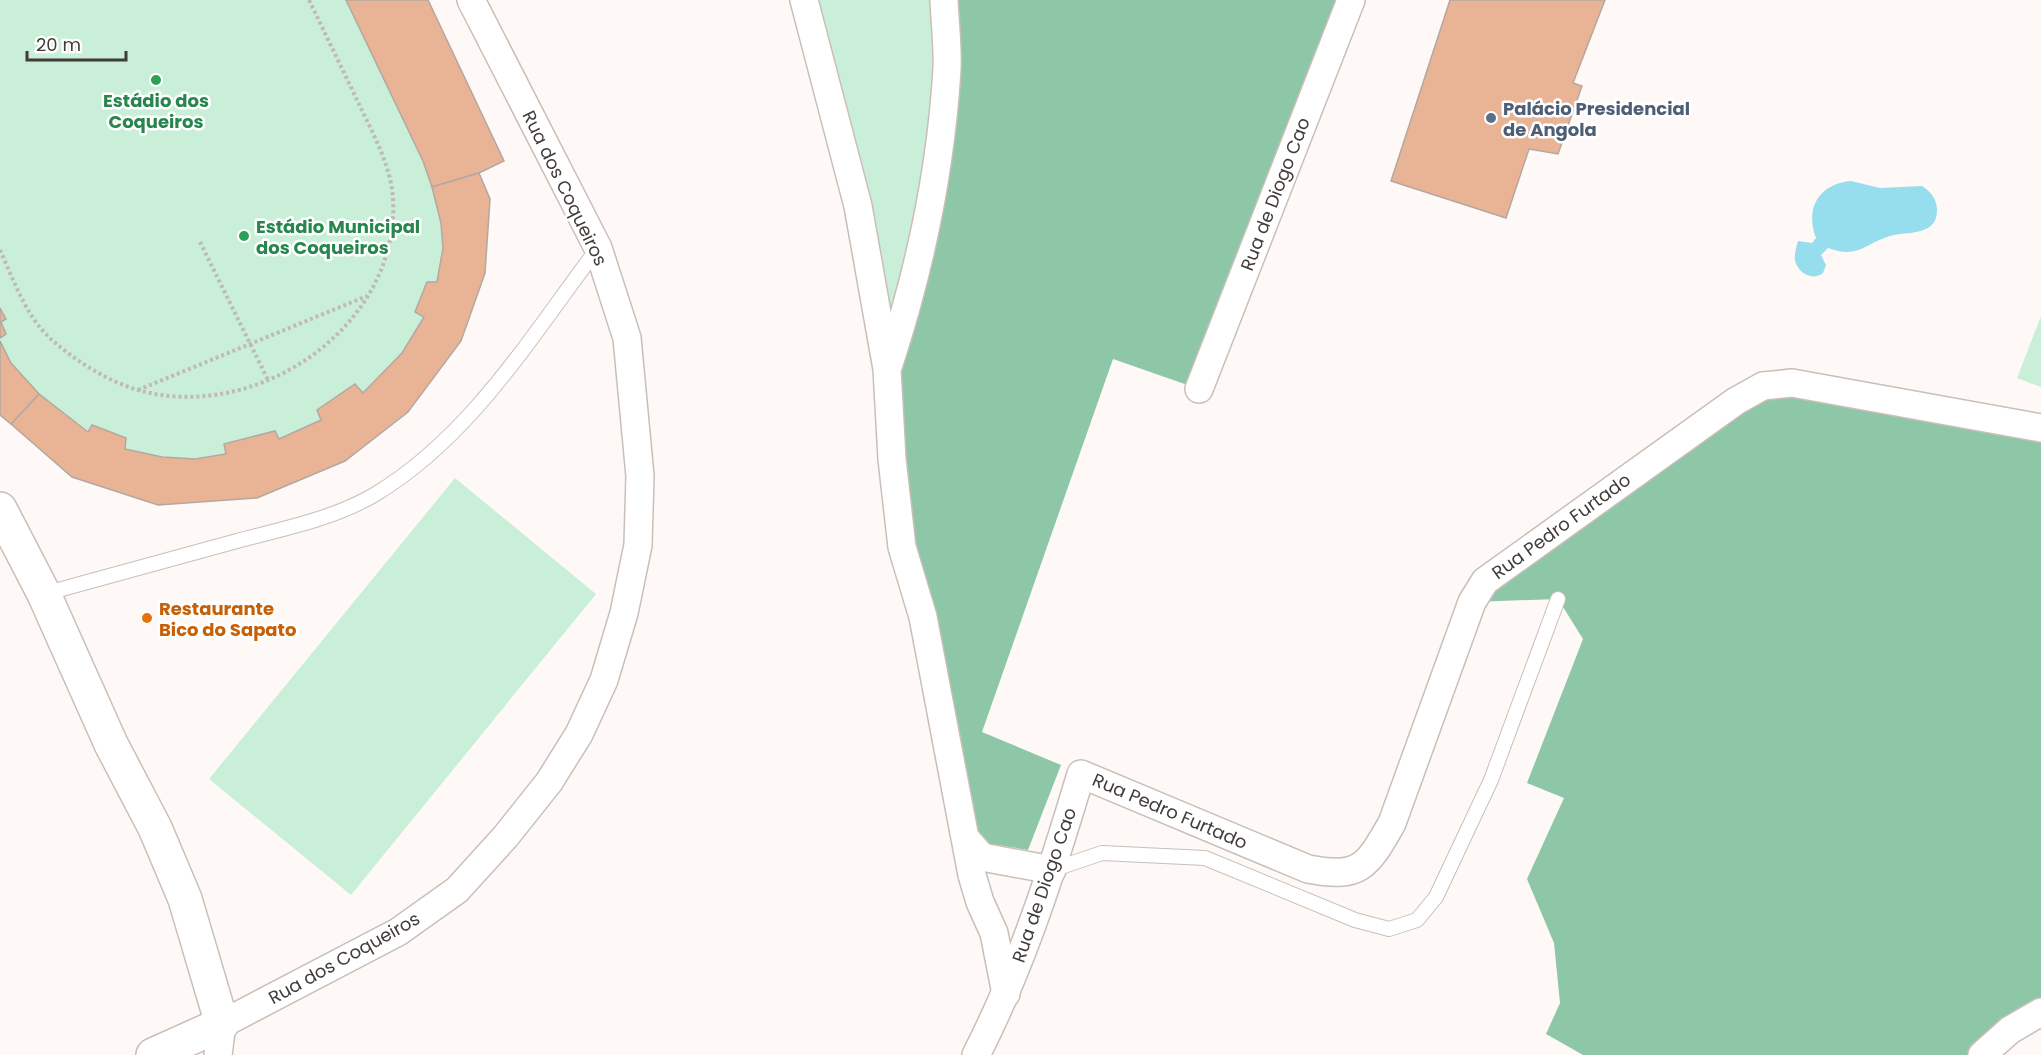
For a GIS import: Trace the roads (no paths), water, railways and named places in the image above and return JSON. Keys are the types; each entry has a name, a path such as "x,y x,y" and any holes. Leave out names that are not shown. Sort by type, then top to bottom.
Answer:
{"street":[{"name":"Rua dos Coqueiros","path":"220,1039 398,932 457,890 528,809 549,782 579,734 604,680 624,613 638,545 640,476 627,338 598,248 471,0"},
{"path":"804,0 858,206 887,369 892,459 902,547 923,617 972,875 980,902 994,933 1006,995"},
{"path":"887,369 909,302 938,163 947,67 944,0"},
{"name":"Rua de Diogo Cao","path":"1199,389 1351,0"},
{"name":"Rua Pedro Furtado","path":"1081,774 1183,815 1308,870 1337,875 1360,867 1377,848 1392,823 1472,602 1485,581 1736,402 1763,386 1792,383 2041,428"},
{"path":"0,509 44,594 111,744 155,828 181,889 220,1039 153,1055"},
{"name":"Rua de Diogo Cao","path":"976,1055 1006,995 1052,870 1081,774"},
{"path":"967,840 982,857 1052,870"},
{"path":"1982,1055 2010,1030 2041,1012"}],"lane":[{"path":"44,594 312,521 373,495 436,449 488,394 598,248"},
{"path":"1052,870 1102,853 1205,858 1354,920 1389,929 1417,920 1436,897 1491,780 1558,599"}],"water":[{"path":"1851,181 1880,188 1922,186 1934,198 1937,209 1936,218 1927,229 1890,236 1854,251 1838,251 1828,248 1821,255 1826,265 1823,273 1815,276 1807,275 1797,266 1795,254 1798,241 1812,243 1816,238 1812,217 1817,200 1830,187"}],"place":[{"name":"Estádio dos Coqueiros","path":"156,80"},
{"name":"Palácio Presidencial de Angola","path":"1491,118"},
{"name":"Estádio Municipal dos Coqueiros","path":"244,236"},
{"name":"Restaurante Bico do Sapato","path":"147,618"}]}
